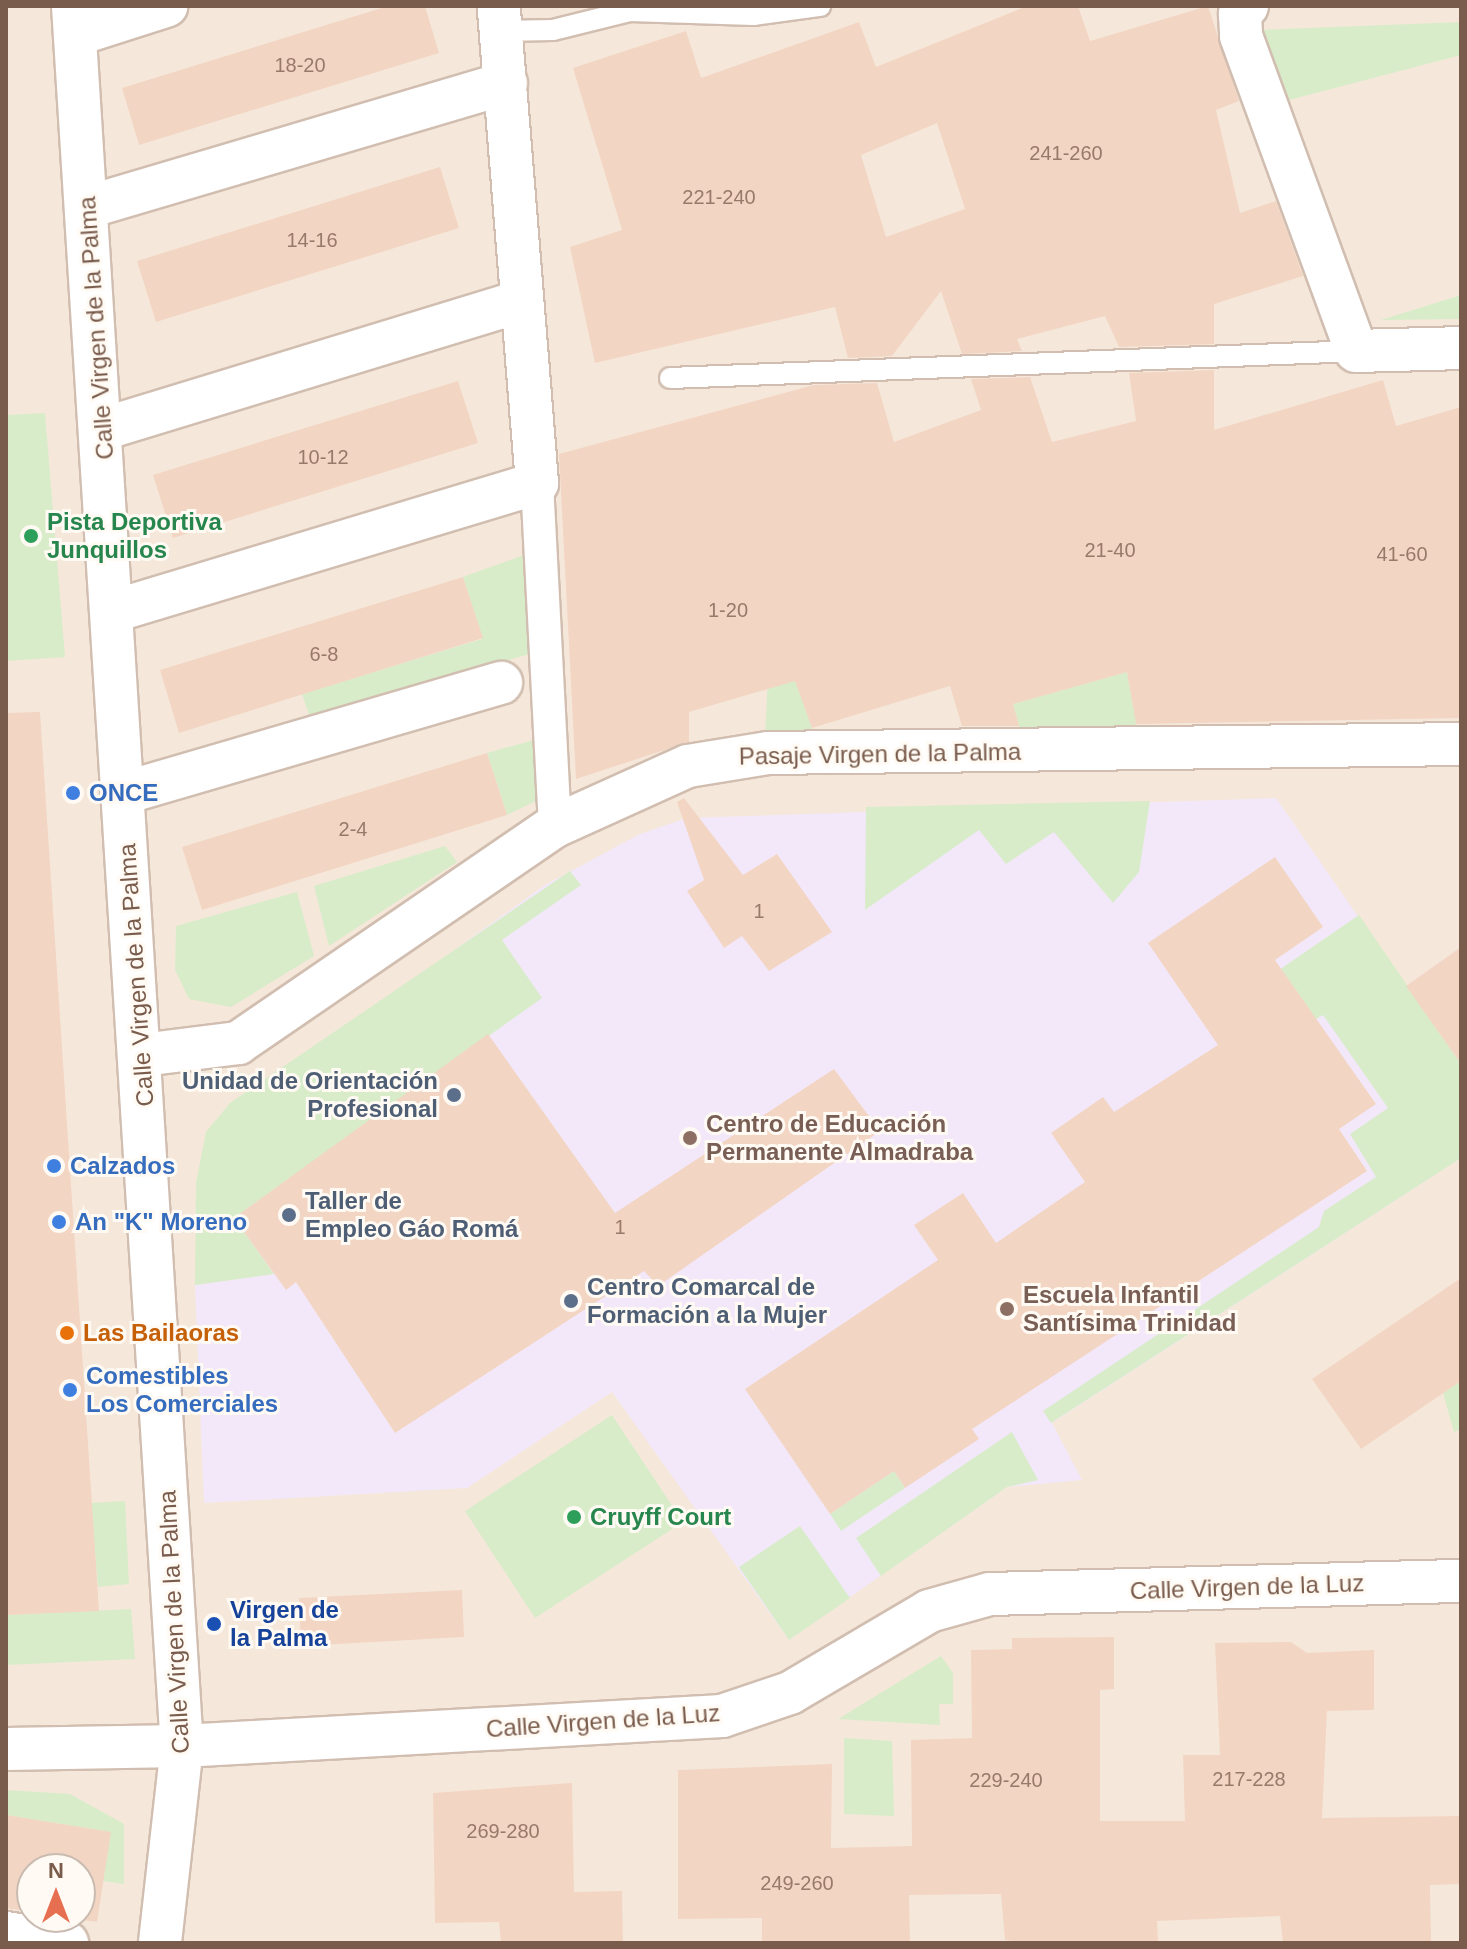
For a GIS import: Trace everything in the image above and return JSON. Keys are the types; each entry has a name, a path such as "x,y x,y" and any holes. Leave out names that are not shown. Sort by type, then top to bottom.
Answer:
{"street":[{"path":"74,20 166,6"},
{"path":"1244,7 1241,36 1356,351 1461,348"},
{"path":"500,19 537,483 555,826"},
{"name":"Calle Virgen de la Palma","path":"74,20 103,429 182,1746 160,1943"},
{"path":"88,207 506,83"},
{"path":"103,429 521,301"},
{"path":"114,611 537,483"},
{"path":"124,793 547,669"},
{"name":"Pasaje Virgen de la Palma","path":"142,1055 217,1050 249,1037 555,826 641,782 734,756 1461,744"},
{"name":"Calle Virgen de la Luz","path":"6,1749 182,1746 722,1716 790,1693 929,1611 990,1594 1461,1581"},
{"path":"6,1933 67,1943"}],"lane":[{"path":"500,19 553,30 630,11 753,15 820,6"},
{"path":"670,378 1356,351"}],"shaded area":[{"path":"6,6 1461,6 1461,1943 6,1943"},
{"name":"Centro de Educación Permanente Almadraba","path":"1276,798 1406,986 1461,947 1461,1158 1052,1423 1082,1480 1007,1487 789,1640 612,1392 467,1488 204,1503 195,1285 274,1274 234,1218 457,948 545,885 640,834 687,818"}],"green space":[{"path":"1461,22 1461,55 1289,100 1260,30"},
{"path":"1461,295 1461,319 1381,320"},
{"name":"Pista Deportiva Junquillos","path":"45,413 65,657 6,661 6,415"},
{"path":"524,555 533,653 310,718 302,694 482,639 463,577"},
{"path":"788,659 814,734 765,734 769,662"},
{"path":"1127,672 1137,728 1020,730 1013,704"},
{"path":"541,738 546,796 507,815 487,753"},
{"path":"1150,801 1139,872 1113,903 1054,832 1006,864 979,830 865,910 866,807"},
{"path":"445,846 457,862 329,946 314,886"},
{"path":"570,871 581,885 502,940 542,998 234,1218 274,1274 195,1285 196,1183 206,1132 230,1103"},
{"path":"297,892 314,956 231,1007 189,999 175,970 176,926"},
{"path":"1359,915 1461,1064 1461,1158 1051,1423 1043,1411 1319,1227 1324,1211 1376,1177 1350,1134 1388,1108 1323,1015 1280,1040 1247,992"},
{"path":"1461,1381 1461,1429 1454,1432 1443,1393"},
{"name":"Cruyff Court","path":"612,1415 683,1522 535,1618 465,1511"},
{"path":"1012,1432 1038,1480 1007,1487 881,1576 856,1538"},
{"path":"894,1471 905,1488 841,1531 830,1514"},
{"path":"125,1501 129,1584 98,1587 91,1503"},
{"path":"800,1526 850,1598 789,1640 739,1567"},
{"path":"131,1609 135,1659 6,1665 6,1615"},
{"path":"941,1656 953,1673 953,1704 939,1704 940,1725 838,1719"},
{"path":"844,1738 892,1741 894,1816 844,1814"},
{"path":"6,1790 70,1794 124,1824 124,1884 103,1881 110,1832 6,1815"}],"building":[{"path":"388,6 425,6 439,53 139,145 122,88"},
{"path":"1027,6 1078,6 1090,41 1208,6 1239,101 1216,110 1240,213 1276,201 1303,276 1214,304 1214,344 1119,347 1105,316 1017,339 1022,351 962,354 941,291 892,356 848,358 835,307 595,363 570,247 622,230 573,68 686,31 701,78 859,22 876,67","holes":["937,123 965,209 886,237 861,155"]},
{"path":"440,167 459,228 156,322 137,261"},
{"path":"1214,370 1214,430 1383,380 1396,426 1461,407 1461,718 1136,724 1127,672 1013,704 1019,726 962,726 950,686 812,728 795,681 689,712 689,742 576,779 559,454 814,385 877,383 894,442 981,410 971,379 1030,377 1052,442 1136,421 1129,373"},
{"path":"458,381 478,443 173,538 153,475"},
{"path":"463,577 483,638 179,733 160,670"},
{"path":"40,712 99,1611 6,1615 6,713"},
{"path":"487,753 507,815 202,910 182,847"},
{"path":"684,798 743,875 777,854 832,932 769,971 742,936 724,948 687,891 704,880 677,802"},
{"path":"1275,857 1323,927 1275,960 1376,1104 1339,1129 1367,1171 972,1429 979,1439 905,1488 894,1471 830,1514 745,1389 938,1260 914,1225 963,1193 996,1243 1085,1182 1051,1133 1103,1097 1114,1112 1218,1045 1148,943"},
{"path":"1461,947 1461,1064 1406,986"},
{"path":"488,1034 615,1213 834,1069 880,1131 658,1286 644,1271 395,1433 296,1282 286,1290 234,1218"},
{"path":"1461,1278 1461,1381 1361,1449 1312,1379"},
{"path":"462,1590 464,1637 301,1646 299,1598"},
{"path":"1114,1637 1114,1689 1100,1690 1100,1821 1185,1821 1183,1755 1220,1755 1215,1643 1291,1642 1307,1653 1374,1650 1374,1710 1327,1711 1322,1818 1461,1816 1461,1884 1430,1885 1431,1941 1283,1943 1280,1916 1157,1921 1158,1943 1030,1943 1005,1940 1001,1894 909,1895 910,1943 762,1943 762,1918 678,1919 678,1770 832,1764 831,1848 912,1846 911,1740 972,1738 971,1650 1012,1649 1012,1638"},
{"path":"572,1783 574,1892 622,1891 623,1943 501,1943 499,1922 435,1923 433,1793"},
{"path":"6,1815 111,1832 97,1922 96,1853 16,1853 16,1910 6,1908"}],"place":[{"name":"Pista Deportiva Junquillos","path":"31,536"},
{"name":"ONCE","path":"73,793"},
{"name":"Unidad de Orientación Profesional","path":"454,1095"},
{"name":"Centro de Educación Permanente Almadraba","path":"690,1138"},
{"name":"Calzados","path":"54,1166"},
{"name":"Taller de Empleo Gáo Romá","path":"289,1215"},
{"name":"An \"K\" Moreno","path":"59,1222"},
{"name":"Centro Comarcal de Formación a la Mujer","path":"571,1301"},
{"name":"Escuela Infantil Santísima Trinidad","path":"1007,1309"},
{"name":"Las Bailaoras","path":"67,1333"},
{"name":"Comestibles Los Comerciales","path":"70,1390"},
{"name":"Cruyff Court","path":"574,1517"},
{"name":"Virgen de la Palma","path":"214,1624"}]}
